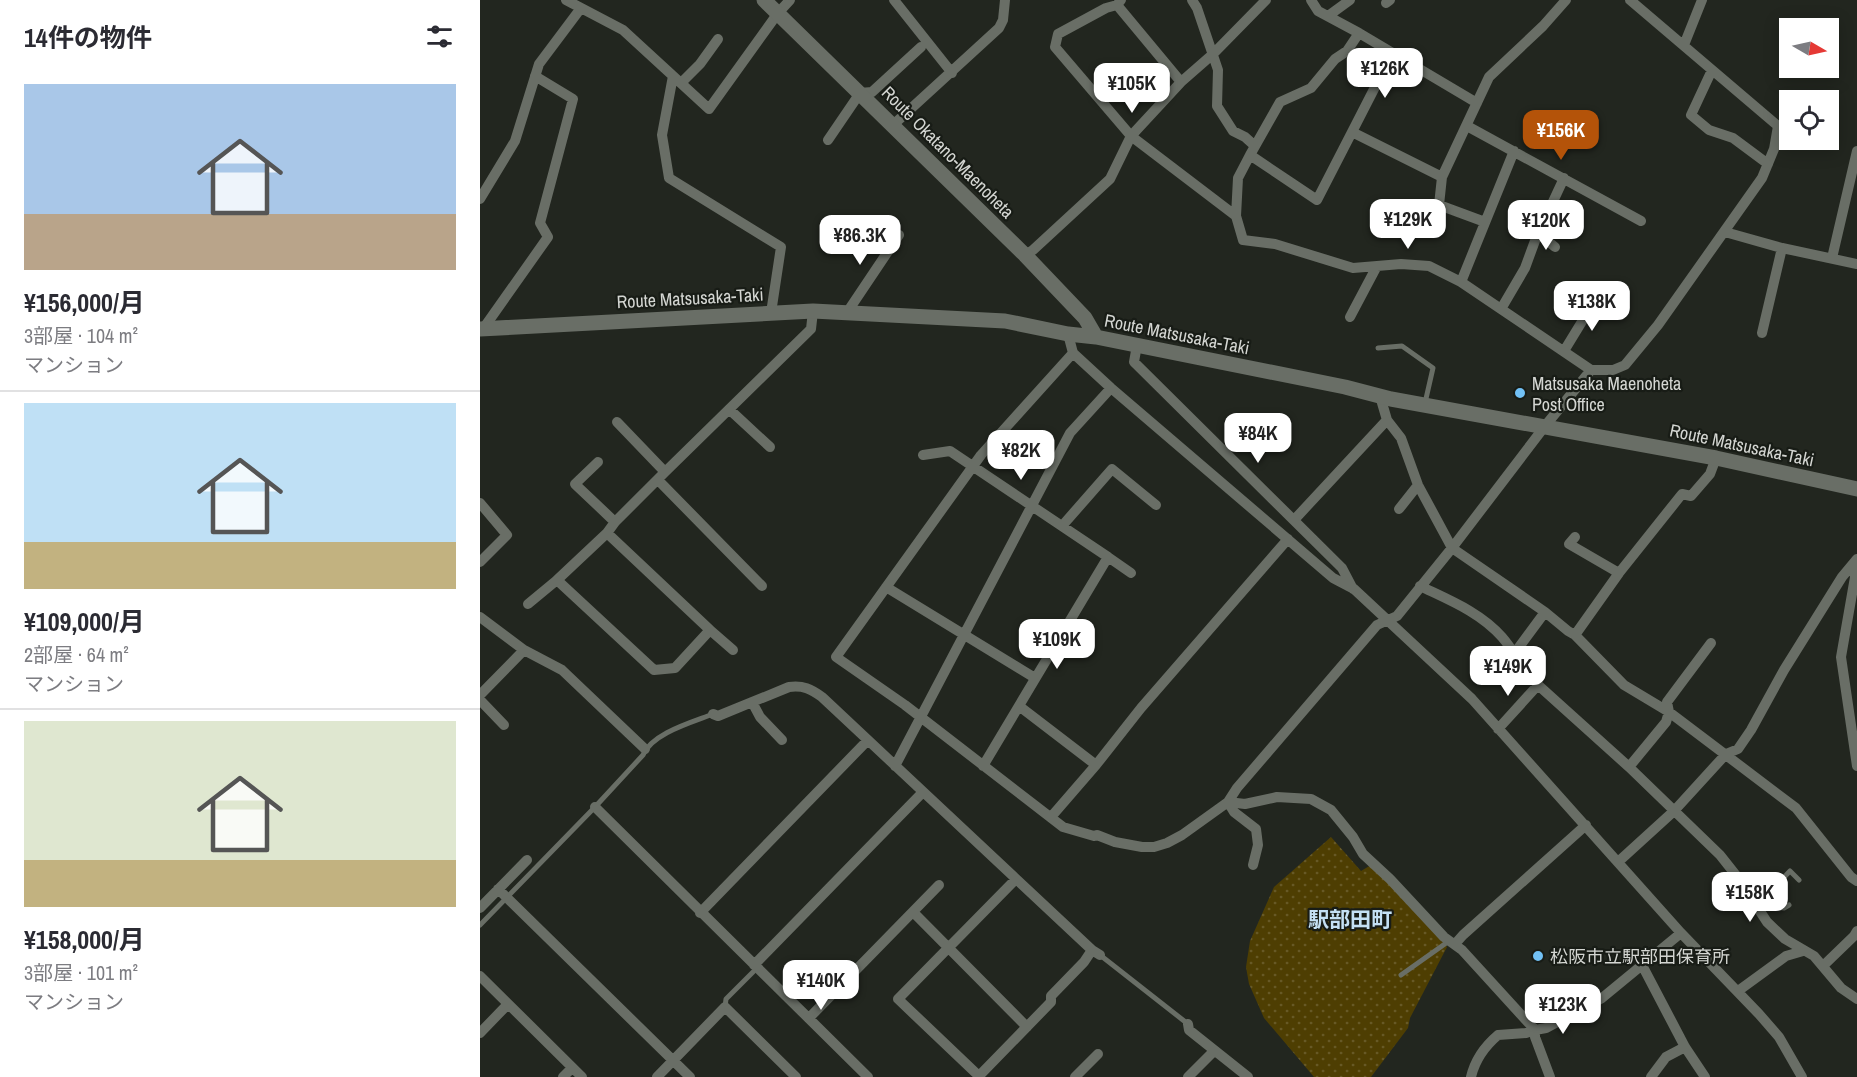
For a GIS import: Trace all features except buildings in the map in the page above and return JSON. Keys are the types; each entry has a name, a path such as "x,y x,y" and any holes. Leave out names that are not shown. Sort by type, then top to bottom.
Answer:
{"main road":[{"name":"Route Okatano-Maenoheta","path":"764,0 1025,255 1085,318 1096,337"},
{"name":"Route Matsusaka-Taki","path":"482,329 813,311 1005,321 1137,345 1425,405 1716,458 1857,489"}],"street":[{"path":"566,0 623,30 709,109 777,13 789,0"},
{"path":"894,0 952,73"},
{"path":"893,125 999,28 1003,20 1005,0"},
{"path":"1192,0 1197,8 1218,69 1217,106 1233,131 1245,137 1252,150 1317,200 1392,54"},
{"path":"1025,255 1110,179 1131,136 1181,82 1213,54 1266,0"},
{"path":"1311,0 1318,11 1477,103"},
{"path":"1328,16 1350,0"},
{"path":"1485,222 1439,205 1442,177 1490,77 1543,26 1566,0"},
{"path":"1359,33 1347,51 1335,59 1311,88 1281,102 1252,150 1238,178 1236,216 1243,240 1275,244 1353,268 1401,264 1429,266 1461,282 1591,370 1613,370 1625,365 1658,325 1762,178 1774,149 1778,126 1630,0"},
{"path":"1684,45 1702,0"},
{"path":"1181,82 1119,2 1058,34 1055,47 1131,136 1236,216"},
{"path":"482,192 514,141 539,64 581,8"},
{"path":"718,39 700,64 677,79 662,135 669,178 781,247 771,313"},
{"path":"828,140 860,93 872,92 921,47"},
{"path":"1712,70 1691,115 1708,130 1733,138 1768,164"},
{"path":"482,329 548,237 540,223 573,99 535,76"},
{"path":"1467,126 1641,221"},
{"path":"1352,132 1442,177"},
{"path":"1461,282 1514,151"},
{"path":"1832,258 1857,151"},
{"path":"1501,309 1525,268 1538,233 1564,178"},
{"path":"1725,232 1782,248 1857,264"},
{"path":"1538,233 1555,246"},
{"path":"846,314 899,235"},
{"path":"1762,333 1782,248"},
{"path":"1350,317 1377,266"},
{"path":"1564,351 1597,297"},
{"path":"528,604 607,533 661,476 811,329 813,311"},
{"path":"1068,334 1073,353 1111,388 1333,578 1353,589 1472,699 1681,933 1779,1037 1802,1077"},
{"path":"1137,345 1134,362 1342,568 1353,589"},
{"path":"1073,353 973,466 836,657 905,705 1063,827 1127,845 1154,847 1182,836 1228,802 1237,788 1377,624 1397,616 1591,370"},
{"path":"895,766 1070,433 1111,388"},
{"path":"1380,396 1387,420 1401,438 1418,485 1452,548 1575,634 1624,685 1669,712 1796,808 1851,877 1857,881"},
{"path":"730,410 770,447"},
{"path":"1294,520 1387,420"},
{"path":"617,422 661,476 762,586"},
{"path":"923,456 950,451 1131,573"},
{"path":"1575,634 1619,573 1682,494 1692,496 1710,474 1716,458"},
{"path":"598,462 575,484 615,522"},
{"path":"1062,526 1112,469 1156,506"},
{"path":"1399,509 1418,485"},
{"path":"480,503 507,535 480,562"},
{"path":"1266,521 1280,506"},
{"path":"607,533 733,650"},
{"path":"1575,537 1569,544 1619,573"},
{"path":"1052,817 1141,708 1288,539"},
{"path":"983,766 1108,557"},
{"path":"1618,862 1674,811 1726,754 1738,749 1784,670 1842,577 1855,561"},
{"path":"1855,561 1855,577 1840,657 1857,766"},
{"path":"557,580 654,670 675,668 710,630"},
{"path":"1420,586 1477,614 1502,637 1526,673 1629,767 1720,855 1767,922 1785,939 1814,956 1824,965 1841,988 1857,999"},
{"path":"886,587 1035,678"},
{"path":"1514,654 1545,612"},
{"path":"480,617 524,650 562,670 645,749"},
{"path":"1629,767 1666,722 1669,712 1667,702 1711,643"},
{"path":"480,695 524,650"},
{"path":"1498,729 1538,685"},
{"path":"713,714 718,716 789,687 810,688 1096,952 1051,996 1051,1002 978,1077 898,999 1016,879"},
{"path":"480,700 504,724"},
{"path":"752,702 760,717 782,740"},
{"path":"1019,706 1096,765"},
{"path":"700,913 868,740"},
{"path":"756,966 923,792"},
{"path":"1228,802 1245,804 1277,797 1311,800 1325,806 1339,818 1363,854 1390,879 1444,937 1452,942 1535,1030 1535,1037 1550,1077"},
{"path":"1228,802 1234,812 1256,829 1258,845 1253,865"},
{"path":"595,807 868,1077"},
{"path":"1452,942 1463,935 1586,825"},
{"path":"480,908 527,860"},
{"path":"809,1018 939,885"},
{"path":"498,890 690,1077"},
{"path":"913,912 1027,1027"},
{"path":"1824,965 1857,931"},
{"path":"1472,1072 1480,1055 1498,1035 1526,1033 1546,1028 1602,998 1681,933"},
{"path":"1785,939 1786,956"},
{"path":"1738,991 1786,956 1803,951"},
{"path":"1642,965 1685,1047 1705,1077"},
{"path":"480,976 582,1077"},
{"path":"480,1033 508,1004"},
{"path":"657,1077 725,1007 796,1077"},
{"path":"1188,1024 1189,1030 1248,1077"},
{"path":"1651,1077 1666,1057 1685,1047"},
{"path":"1188,1077 1214,1051"},
{"path":"1076,1077 1098,1054"},
{"path":"563,1077 572,1068"}],"lane":[{"path":"1378,348 1402,346 1433,368 1425,405"},
{"path":"480,925 595,807 643,755 645,749 667,732 713,714"},
{"path":"1756,907 1790,871 1798,880"},
{"path":"1766,896 1773,906 1784,908 1789,905"},
{"path":"1401,975 1452,942"},
{"path":"1096,952 1188,1024"},
{"path":"725,1007 726,999 756,966"},
{"path":"1464,1077 1472,1072"}],"shaded area":[{"path":"1331,837 1361,871 1371,865 1443,940 1447,947 1410,1018 1408,1028 1371,1077 1314,1077 1264,1018 1249,984 1246,967 1250,941 1274,887"}],"place":[{"name":"Matsusaka Maenoheta Post Office","path":"1520,393"},
{"name":"松阪市立駅部田保育所","path":"1538,956"}],"district":[{"name":"駅部田町","path":"1350,919"}]}
